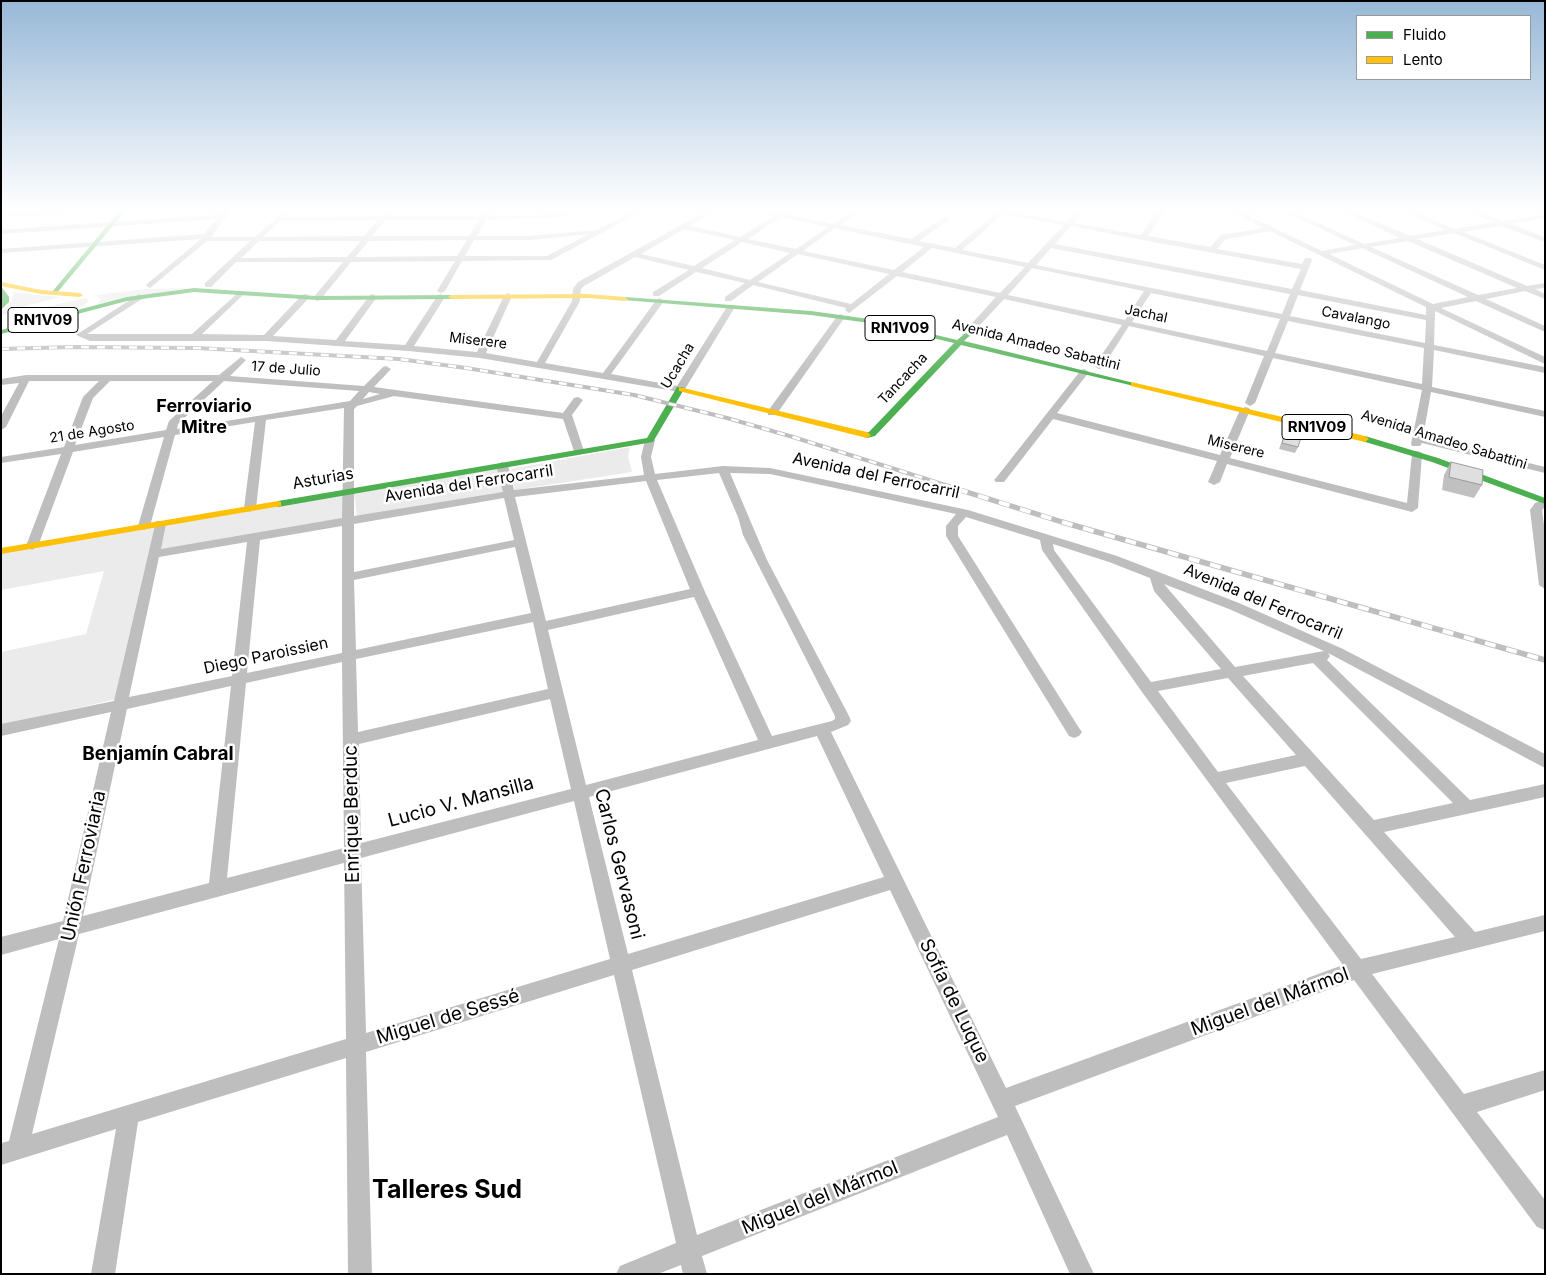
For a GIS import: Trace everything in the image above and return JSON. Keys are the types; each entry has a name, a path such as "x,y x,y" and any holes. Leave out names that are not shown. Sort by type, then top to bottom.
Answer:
{"main road":[{"path":"54,293 74,268"},
{"name":"Avenida Amadeo Sabattini","path":"117,290 150,286 208,285 320,295 374,297 441,294 508,296 576,292"},
{"path":"1,286 92,297 95,300 86,309"},
{"path":"1,286 6,296 7,314 20,321 42,320"},
{"name":"Avenida Amadeo Sabattini","path":"1,332 42,320 139,297 194,290 305,298 320,295 576,292 848,311 962,338 1099,366 1248,407"},
{"name":"RN1V09","path":"40,304 95,292"},
{"name":"Avenida Amadeo Sabattini","path":"962,338 1084,372 1248,407 1332,422 1495,469"},
{"name":"Tancacha","path":"866,436 872,434 962,338"},
{"name":"Miserere","path":"680,390 866,436"},
{"name":"Ucacha","path":"650,440 680,390"},
{"name":"Asturias","path":"1,551 650,440"},
{"name":"Avenida Amadeo Sabattini","path":"1417,446 1545,502"},
{"name":"Avenida Amadeo Sabattini","path":"1510,476 1545,489"}],"street":[{"path":"150,286 171,268"},
{"path":"208,285 225,268"},
{"path":"320,295 342,268"},
{"path":"408,348 454,268"},
{"path":"540,364 576,301 576,292 583,282 607,268"},
{"name":"Ucacha","path":"680,390 729,303 751,283 772,268"},
{"name":"Jachal","path":"873,268 1545,414"},
{"path":"772,413 848,311 900,268"},
{"name":"Tancacha","path":"962,338 1028,268"},
{"name":"Cavalango","path":"1042,268 1545,370"},
{"path":"1170,268 1431,318"},
{"path":"1214,482 1248,407 1304,268"},
{"path":"1353,268 1545,361"},
{"path":"1412,268 1545,329"},
{"path":"1478,268 1545,297"},
{"path":"606,375 658,297 694,269 848,311"},
{"path":"1404,313 1545,285"},
{"path":"1099,366 1149,290"},
{"path":"194,337 240,293"},
{"path":"480,355 508,296"},
{"name":"Miserere","path":"139,297 80,335 90,338 266,338 408,348 480,355 540,364 680,390"},
{"path":"339,342 374,297"},
{"path":"266,338 305,298"},
{"path":"1412,508 1417,446 1427,389 1432,307"},
{"path":"1502,361 1545,351"},
{"path":"144,526 173,423 242,360"},
{"path":"351,404 386,369"},
{"path":"1000,480 1084,372"},
{"path":"1,427 5,412 26,378"},
{"name":"17 de Julio","path":"1,382 26,378 222,378 366,389 566,416"},
{"path":"32,546 88,397 108,378"},
{"name":"21 de Agosto","path":"1,460 351,404 393,393"},
{"path":"578,400 566,416 569,418 579,451"},
{"name":"Enrique Berduc","path":"351,404 349,408 350,520 348,577 360,1274"},
{"name":"Miserere","path":"1051,415 1412,508"},
{"path":"250,508 261,419"},
{"path":"650,440 646,457 650,477 698,592 767,743"},
{"path":"1417,446 1545,470"},
{"name":"Carlos Gervasoni","path":"502,465 696,1274"},
{"name":"Avenida del Ferrocarril","path":"153,554 509,494 722,469 770,471 964,512 1113,560 1241,609 1338,652 1545,762"},
{"name":"Lucio V. Mansilla","path":"1,946 838,725 843,721 842,716 761,560 722,469"},
{"path":"1545,502 1539,505 1536,510 1545,585"},
{"path":"964,512 952,526 952,536 1074,732"},
{"name":"Unión Ferroviaria","path":"9,1152 71,928 160,524"},
{"path":"217,889 254,537"},
{"path":"1046,538 1048,550 1147,688 1545,1219"},
{"path":"348,577 520,542"},
{"path":"1156,577 1159,588 1231,672 1471,941"},
{"name":"Diego Paroissien","path":"1,730 350,656 698,592"},
{"path":"1147,688 1338,652"},
{"path":"1316,657 1466,806"},
{"path":"351,740 556,692"},
{"name":"Sofía de Luque","path":"822,730 1002,1100 1082,1274"},
{"path":"1214,779 1307,759"},
{"path":"1370,828 1545,790"},
{"name":"Miguel de Sessé","path":"9,1152 895,880"},
{"name":"Miguel del Mármol","path":"1002,1100 1358,970 1545,922"},
{"path":"1461,1106 1545,1080"},
{"path":"104,1274 129,1115"},
{"name":"Miguel del Mármol","path":"628,1274 1012,1122"}],"shaded area":[{"path":"188,288 98,304 101,299 96,295 146,289"},
{"path":"13,292 61,297 29,305 1,316 1,312 12,301"},
{"path":"85,298 89,300 83,306 38,318 23,319 20,317 37,309"},
{"path":"630,447 628,456 632,472 515,490 511,469"},
{"path":"499,467 505,493 357,518 354,492"},
{"path":"343,494 344,520 157,552 163,525"},
{"path":"158,525 117,699 1,725 1,652 86,634 104,571 1,590 1,552"}],"building":[{"path":"1288,424 1304,428 1298,447 1282,443"},
{"path":"1451,462 1483,470 1482,485 1449,477"}],"railway":[{"path":"1,349 72,347 197,348 399,359 466,368 634,395 727,418 793,437 961,490"},
{"path":"957,489 1062,522 1545,660"}],"traffic: fast":[{"path":"54,293 74,268"},
{"path":"1,288 6,297 6,302 1,308"},
{"path":"1,332 127,299 194,290 317,298 451,297"},
{"path":"625,299 811,313 869,321 1134,384"},
{"path":"867,435 872,434 966,335"},
{"path":"278,504 650,440 680,389 682,389"},
{"path":"1365,439 1435,460 1545,501"}],"traffic: slow":[{"path":"1,284 41,292 80,295"},
{"path":"451,297 588,296 625,299"},
{"path":"1134,384 1365,439"},
{"path":"682,389 867,435"},
{"path":"1,551 278,504"}],"district":[{"name":"Ferroviario Mitre","path":"204,417"},
{"name":"Benjamín Cabral","path":"158,754"},
{"name":"Talleres Sud","path":"447,1190"}]}
